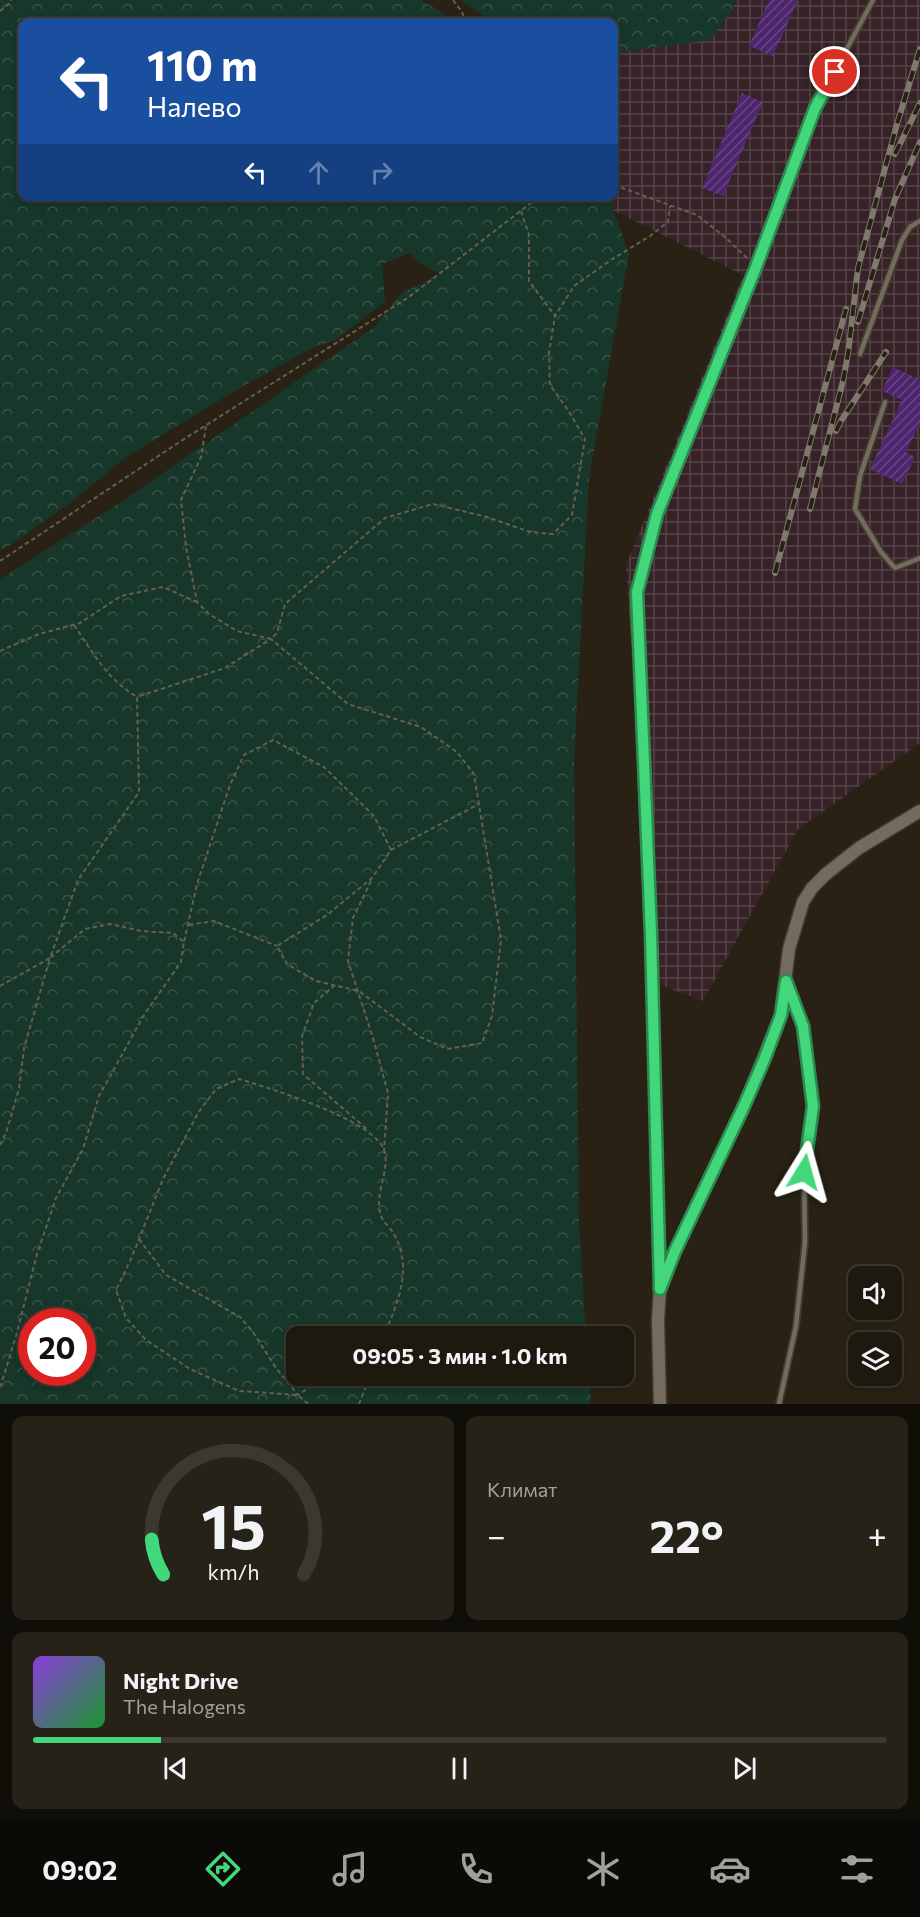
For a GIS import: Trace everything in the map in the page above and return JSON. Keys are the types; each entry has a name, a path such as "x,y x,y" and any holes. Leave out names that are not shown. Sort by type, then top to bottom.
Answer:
{"street":[{"path":"660,1404 658,1320 660,1289 675,1251 744,1106 781,1015 789,949 803,902 812,888 826,874 859,848 920,811"}],"lane":[{"path":"660,1289 651,920 637,592 657,514 756,267 815,108 873,0"},
{"path":"860,354 902,240 910,227 920,221"},
{"path":"885,402 860,476 855,509 880,552 895,568 920,558"},
{"path":"779,1404 796,1326 802,1274 805,1242 804,1172 813,1106 803,1026 786,981"}],"path":[{"path":"0,11 11,0"},
{"path":"453,0 464,18"},
{"path":"618,186 697,215 725,237 756,267"},
{"path":"0,561 409,297 534,201"},
{"path":"74,624 104,670 128,692 137,697 225,668 271,639 277,633 285,604 385,518 433,504 487,517 530,532 553,534 572,515 585,439 550,385 549,353 555,315 574,286 668,222 670,206"},
{"path":"521,211 529,235 529,281 555,315"},
{"path":"197,602 186,547 181,500 201,457 206,426"},
{"path":"0,651 39,634 80,623 122,596 163,587 197,602 209,614 237,631 271,639 348,704 421,727 457,752 474,774 501,940 492,1016 482,1043 448,1049 420,1037 359,991 316,981 287,964 277,946 214,921 188,926"},
{"path":"0,1145 19,1089 24,1048 50,958 78,880 139,792 137,697"},
{"path":"0,1388 37,1254 56,1198 83,1149 99,1096 144,1015 181,962 183,942 197,884 230,785 244,755 273,740 324,767 374,816 391,850"},
{"path":"388,1326 402,1292 403,1258 395,1235 381,1217 379,1199 385,1170 388,1093 359,991 348,961 353,918 372,878 391,850 479,804"},
{"path":"277,946 327,915 372,878"},
{"path":"0,986 50,958 85,929 110,924 141,931 173,933 183,942"},
{"path":"335,985 314,1003 302,1036 303,1074 373,1135 384,1150"},
{"path":"312,1386 298,1395 239,1391 190,1369 146,1340 126,1318 116,1290 163,1179 198,1113 216,1089 239,1079 296,1097 373,1135"},
{"path":"139,1239 166,1275 240,1317 253,1332 276,1368 308,1404"},
{"path":"359,1404 366,1386"}],"shaded area":[{"path":"541,0 920,0 920,743 798,829 703,1001 653,982 626,565 743,275 595,201 618,201 618,18 533,18"}],"green space":[{"path":"0,0 421,0 451,18 18,18 18,201 610,201 629,254 589,478 574,763 579,1221 585,1326 286,1326 286,1386 590,1386 591,1404 0,1404 0,579 121,502 373,328 402,293 440,274 421,264 410,253 382,264 385,302 334,341 316,346 243,386 126,457 73,501 0,550"},
{"path":"460,0 735,0 733,9 710,40 618,52 618,18 487,18"}],"building":[{"path":"769,0 798,0 773,56 749,46"},
{"path":"742,93 763,102 723,196 702,188"},
{"path":"893,367 920,380 920,423 906,452 915,457 902,484 870,469 902,400 882,391"}],"railway":[{"path":"810,509 843,381 858,268 920,49"},
{"path":"895,154 920,103"},
{"path":"858,322 895,199 920,142"},
{"path":"775,573 846,309"},
{"path":"836,431 886,352"}],"route":[{"path":"804,1172 813,1106 803,1026 786,981 781,1015 764,1060 675,1251 660,1289 649,849 637,592 657,514 756,267 815,108 835,72"}]}
